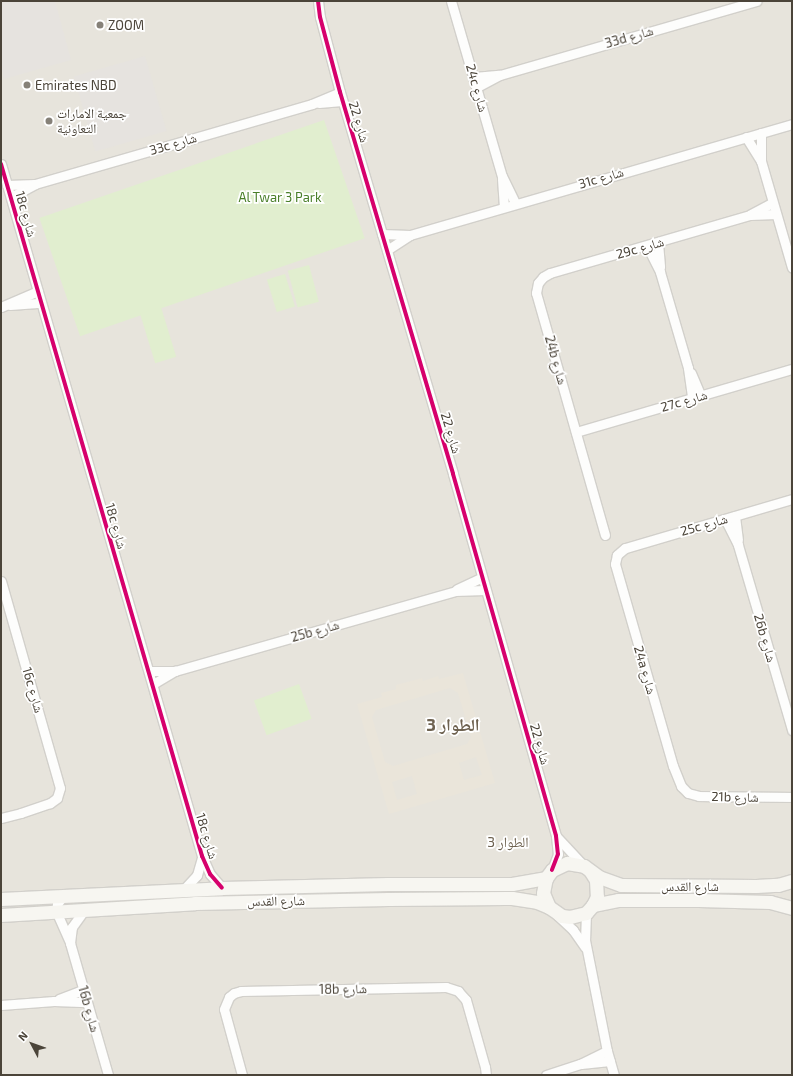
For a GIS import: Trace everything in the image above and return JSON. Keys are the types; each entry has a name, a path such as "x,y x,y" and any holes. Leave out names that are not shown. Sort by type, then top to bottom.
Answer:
{"main road":[{"path":"567,863 576,863 588,869 596,880 598,888 597,897 590,909 570,917 552,910 543,893 549,874 567,863"},
{"name":"شارع القدس","path":"588,869 612,883 631,886 769,886 792,881"},
{"name":"شارع القدس","path":"1,899 184,889 388,884 512,884 549,874"},
{"name":"شارع القدس","path":"1,915 224,902 512,898 537,902 552,910"},
{"name":"شارع القدس","path":"590,909 618,900 770,902 792,908"}],"street":[{"name":"شارع 22","path":"318,1 341,97 387,250 556,836 558,854 549,874"},
{"name":"24c شارع","path":"451,1 502,176 515,203"},
{"name":"33d شارع","path":"477,87 500,75 757,1"},
{"name":"33d شارع","path":"474,76 500,75"},
{"name":"33c شارع","path":"10,197 35,184 341,97"},
{"name":"31c شارع","path":"387,250 410,235 504,206 792,124"},
{"path":"761,132 761,161 792,268"},
{"path":"746,137 761,161"},
{"name":"18c شارع","path":"1,164 202,856 210,874 222,888"},
{"name":"24c شارع","path":"502,176 504,206"},
{"name":"33c شارع","path":"7,186 35,184"},
{"name":"29c شارع","path":"536,289 540,280 550,273 658,243 750,215 772,202"},
{"name":"29c شارع","path":"750,215 776,214"},
{"name":"31c شارع","path":"382,234 410,235"},
{"path":"658,243 660,272"},
{"path":"647,246 660,272 696,397"},
{"name":"24b شارع","path":"536,289 605,535"},
{"path":"5,306 38,291"},
{"path":"5,306 41,303"},
{"name":"27c شارع","path":"576,432 792,369"},
{"name":"25c شارع","path":"617,554 625,548 792,499"},
{"name":"26b شارع","path":"734,516 738,545 792,730"},
{"name":"26b شارع","path":"725,519 738,545"},
{"name":"24a شارع","path":"617,554 615,569 673,766 681,786"},
{"name":"25b شارع","path":"152,684 175,672 455,590 481,578"},
{"name":"16c شارع","path":"1,581 60,784 60,791 57,798 43,806 1,818"},
{"name":"25b شارع","path":"455,590 485,590"},
{"name":"25b شارع","path":"149,671 175,672"},
{"name":"21b شارع","path":"681,786 688,793 699,796 792,797"},
{"name":"شارع 22","path":"556,836 588,869"},
{"name":"18c شارع","path":"184,889 197,875 202,856"},
{"path":"56,911 57,904 64,895"},
{"name":"16b شارع","path":"70,943 72,927 85,909"},
{"path":"590,909 584,931 607,1051 614,1075"},
{"path":"552,910 572,930 587,950"},
{"name":"16b شارع","path":"56,911 70,943 108,1075"},
{"name":"18b شارع","path":"242,1075 224,1009 229,997 241,991 452,988 466,1000 486,1071 490,1075"},
{"path":"54,1001 84,990"},
{"path":"1,1005 54,1001 87,1002"},
{"path":"546,1075 580,1064 607,1051"},
{"path":"580,1064 610,1062"}],"shaded area":[{"name":"الطوار 3","path":"1,1 792,1 792,1075 1,1075"},
{"path":"1,1 55,1 71,60 4,79 1,65"},
{"path":"145,56 166,131 95,151 74,76"},
{"path":"463,673 495,783 389,814 357,704 382,697 381,693 396,689 396,685 422,678 423,681 438,676 439,679","holes":["450,688 458,693 471,737 467,744 393,766 385,762 372,717 376,710","476,757 482,775 464,780 459,763","412,776 417,794 397,800 392,782"]}],"green space":[{"name":"Al Twar 3 Park","path":"324,120 365,238 80,336 39,218"},
{"path":"309,265 319,302 298,307 288,271"},
{"path":"285,274 295,307 277,312 267,280"},
{"path":"161,307 176,357 155,363 140,313"},
{"path":"299,684 312,719 267,735 254,700"}],"cycle path":[{"path":"318,1 320,17 340,92 453,474 556,836 558,854 552,870"},
{"path":"1,164 202,856 210,874 222,888"}],"place":[{"name":"ZOOM","path":"100,25"},
{"name":"Emirates NBD","path":"27,85"},
{"name":"جمعية الامارات التعاونية","path":"49,121"}],"district":[{"name":"الطوار 3","path":"453,725"},
{"name":"الطوار 3","path":"508,842"}]}
